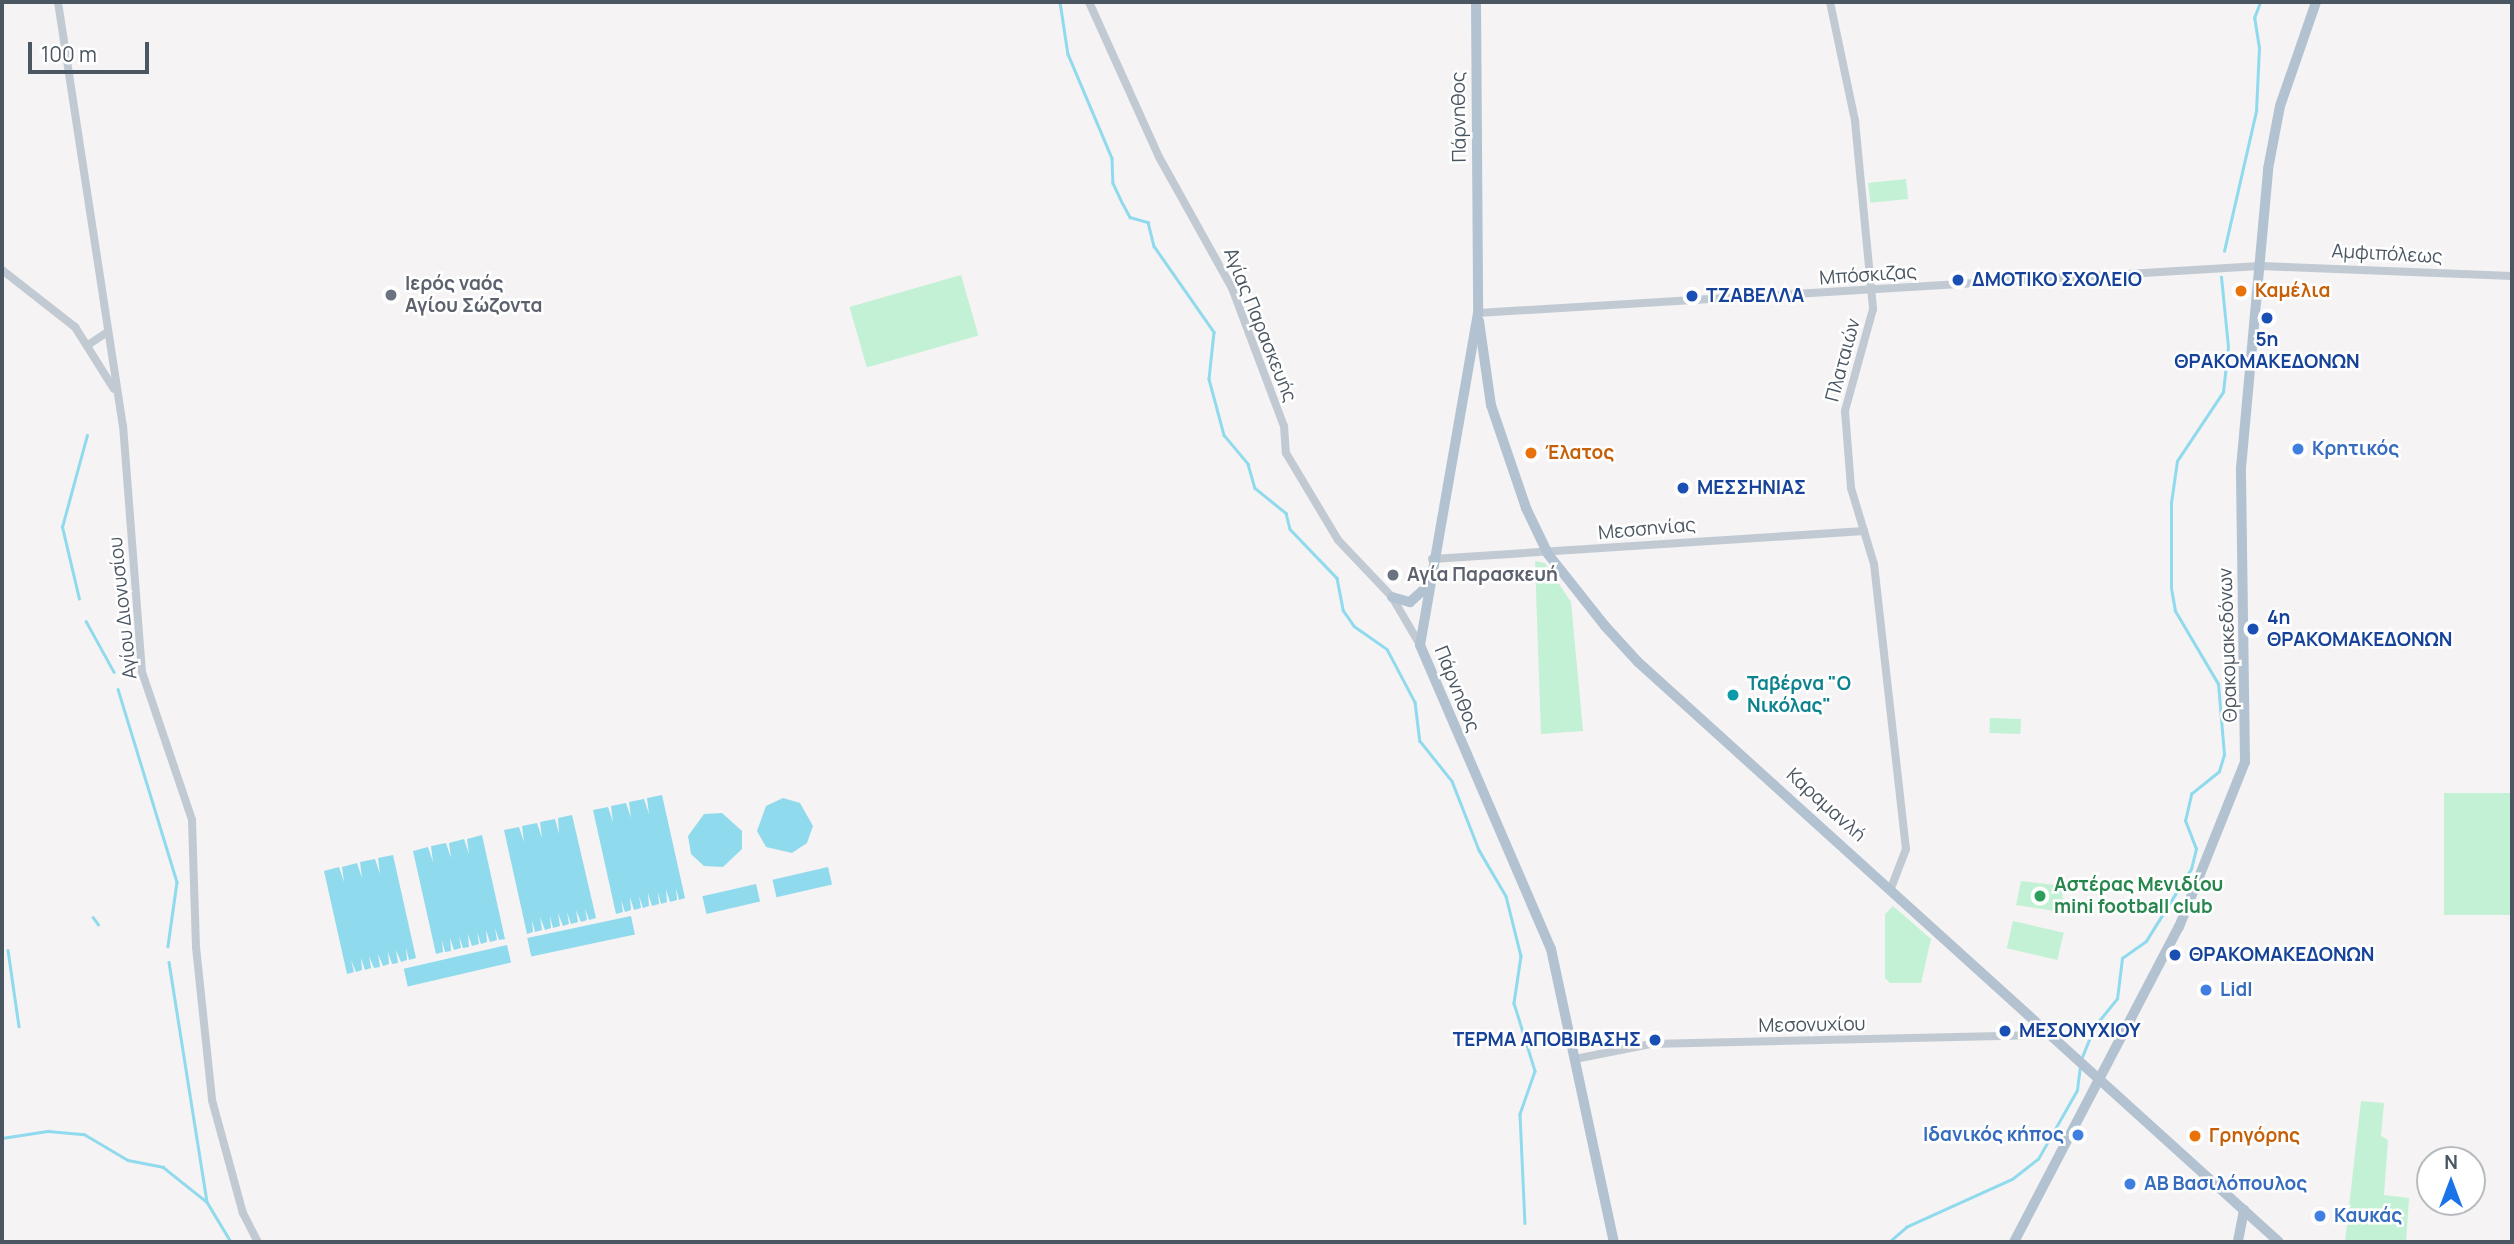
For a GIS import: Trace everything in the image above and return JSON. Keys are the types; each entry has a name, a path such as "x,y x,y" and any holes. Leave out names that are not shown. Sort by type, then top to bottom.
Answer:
{"main road":[{"name":"Πάρνηθος","path":"1476,2 1478,313 1432,559 1419,645 1536,907 1575,1059 1614,1242"},
{"name":"Θρακομακεδόνων","path":"2014,1242 2101,1079 2200,882 2245,762 2241,468 2277,119 2316,2"},
{"name":"Καραμανλή","path":"1478,313 1498,432 1548,554 1638,662 1891,888 2279,1242"},
{"path":"1392,597 1410,602 1428,586"},
{"path":"2238,1241 2244,1210"}],"street":[{"name":"Αγίου Διονυσίου","path":"58,2 106,333 118,395 142,672 192,820 197,947 212,1100 243,1213 258,1242"},
{"name":"Αγίας Παρασκευής","path":"1089,2 1159,157 1232,288 1284,426 1286,453 1338,540 1392,597 1419,645"},
{"name":"Πλαταιών","path":"1830,2 1854,121 1873,309 1845,411 1851,488 1874,564 1906,849 1891,888"},
{"name":"Μπόσκιζας","path":"1478,313 2260,266"},
{"name":"Αμφιπόλεως","path":"2260,266 2512,276"},
{"path":"2,270 59,312 88,345 118,395"},
{"path":"88,345 106,333"},
{"name":"Μεσσηνίας","path":"1432,559 1548,554 1864,531"},
{"name":"Μεσονυχίου","path":"1575,1059 1651,1044 2052,1035"}],"green space":[{"path":"1906,179 1908,199 1870,203 1868,183"},
{"path":"961,275 978,336 867,368 849,307"},
{"path":"1535,561 1545,563 1571,602 1583,731 1541,734"},
{"path":"1990,718 2021,719 2020,734 1989,733"},
{"path":"2444,793 2512,793 2512,915 2444,915"},
{"name":"Αστέρας Μενιδίου mini football club","path":"2021,881 2063,886 2062,912 2016,905"},
{"path":"1893,906 1931,939 1921,983 1890,983 1885,978 1885,914"},
{"path":"2013,921 2064,933 2057,960 2007,948"},
{"path":"2361,1101 2384,1103 2381,1136 2388,1140 2384,1195 2409,1198 2406,1242 2345,1242"}],"water":[{"path":"662,795 685,898 679,900 676,888 677,900 670,902 666,889 667,902 661,904 658,892 659,904 652,906 648,893 649,906 643,908 639,896 641,908 634,910 630,897 631,910 625,912 621,900 623,912 616,914 593,810 608,807 613,822 611,806 626,803 631,818 629,802 644,799 649,814 647,798"},
{"path":"783,798 800,803 813,826 807,843 792,853 766,847 757,831 766,806"},
{"path":"722,813 742,831 742,849 723,867 704,866 691,854 688,836 704,814"},
{"path":"572,815 596,918 589,920 585,908 587,920 581,922 576,910 578,922 571,924 567,912 569,924 563,926 558,913 560,926 553,928 550,916 551,928 545,930 540,917 542,930 535,932 532,920 533,932 527,934 504,830 519,827 524,842 522,826 537,823 542,838 540,822 555,819 559,834 558,818"},
{"path":"482,835 505,939 499,940 495,928 497,940 490,942 486,930 487,942 481,944 477,932 479,944 472,946 468,934 469,947 463,948 459,936 461,948 454,950 450,938 451,951 445,952 442,940 443,952 436,954 413,851 428,847 433,862 431,846 446,843 451,858 449,843 464,839 469,854 467,839"},
{"path":"393,855 416,958 409,960 406,948 407,960 401,962 396,950 398,963 392,964 388,952 389,964 383,966 378,954 380,967 374,968 369,956 371,968 365,970 361,958 362,970 356,972 351,960 354,972 347,974 324,871 339,867 344,882 342,867 357,863 362,878 360,862 375,859 380,874 378,858"},
{"path":"828,867 832,885 777,897 772,880"},
{"path":"756,884 760,902 706,914 702,896"},
{"path":"631,916 635,935 531,957 527,938"},
{"path":"507,945 511,963 408,986 404,969"}],"waterway":[{"path":"1060,2 1068,54 1112,158 1113,183 1130,217 1148,222 1154,246 1214,332 1209,379 1224,435 1248,464 1255,488 1286,513 1290,529 1337,578 1343,610 1354,626 1387,649 1415,702 1420,741 1452,781 1479,850 1506,896 1521,956 1514,1003 1535,1071 1520,1114 1525,1223"},
{"path":"2224,251 2256,111 2259,48 2254,18 2260,2"},
{"path":"2082,1057 2094,1027 2117,999 2122,958 2146,941 2191,869 2196,849 2185,821 2191,794 2219,771 2224,755 2218,684 2175,611 2171,588 2171,503 2177,461 2223,392 2228,347 2221,277"},
{"path":"79,599 62,527 87,435"},
{"path":"86,621 114,672"},
{"path":"118,689 177,882 168,946"},
{"path":"93,917 98,924"},
{"path":"8,950 19,1026"},
{"path":"169,962 207,1202 231,1242"},
{"path":"1889,1242 1906,1227 2012,1179 2038,1159 2077,1090 2080,1067"},
{"path":"2,1138 48,1131 84,1134 128,1160 163,1167 207,1202"}],"place":[{"name":"ΔΜΟΤΙΚΟ ΣΧΟΛΕΙΟ","path":"1958,280"},
{"name":"Καμέλια","path":"2241,291"},
{"name":"Ιερός ναός Αγίου Σώζοντα","path":"391,295"},
{"name":"ΤΖΑΒΕΛΛΑ","path":"1692,296"},
{"name":"5η ΘΡΑΚΟΜΑΚΕΔΟΝΩΝ","path":"2267,318"},
{"name":"Κρητικός","path":"2298,449"},
{"name":"Έλατος","path":"1531,453"},
{"name":"ΜΕΣΣΗΝΙΑΣ","path":"1683,488"},
{"name":"Αγία Παρασκευή","path":"1393,575"},
{"name":"4η ΘΡΑΚΟΜΑΚΕΔΟΝΩΝ","path":"2253,629"},
{"name":"Ταβέρνα \"Ο Νικόλας\"","path":"1733,695"},
{"name":"Αστέρας Μενιδίου mini football club","path":"2040,896"},
{"name":"ΘΡΑΚΟΜΑΚΕΔΟΝΩΝ","path":"2175,955"},
{"name":"Lidl","path":"2206,990"},
{"name":"ΜΕΣΟΝΥΧΙΟΥ","path":"2005,1031"},
{"name":"ΤΕΡΜΑ ΑΠΟΒΙΒΑΣΗΣ","path":"1655,1040"},
{"name":"Ιδανικός κήπος","path":"2078,1135"},
{"name":"Γρηγόρης","path":"2195,1136"},
{"name":"ΑΒ Βασιλόπουλος","path":"2130,1184"},
{"name":"Καυκάς","path":"2320,1216"}]}
